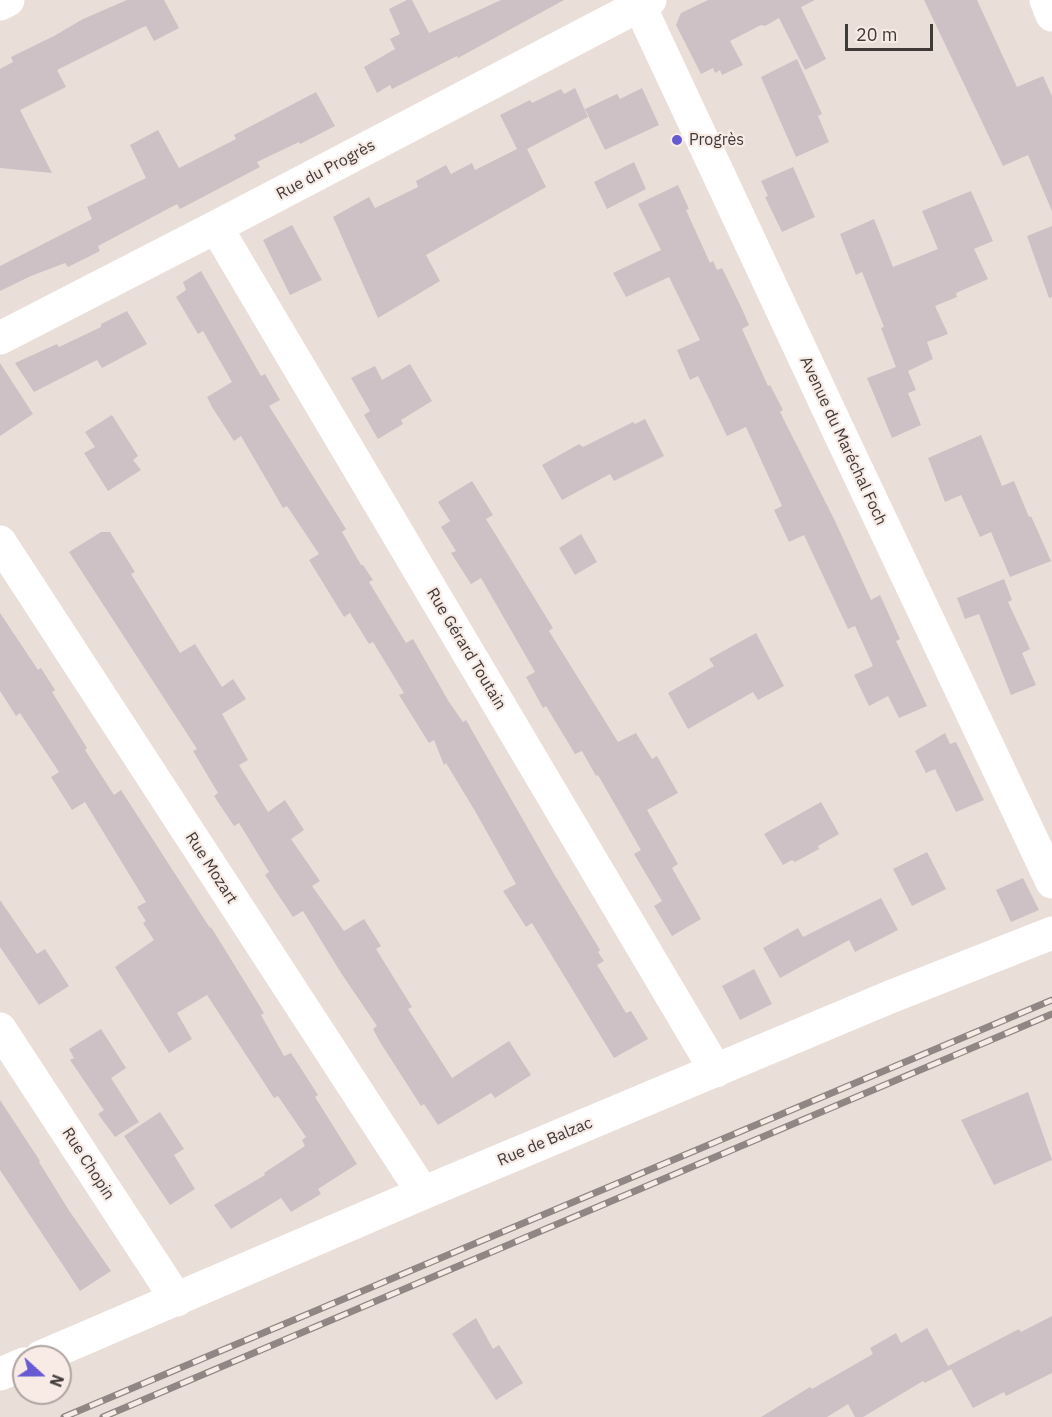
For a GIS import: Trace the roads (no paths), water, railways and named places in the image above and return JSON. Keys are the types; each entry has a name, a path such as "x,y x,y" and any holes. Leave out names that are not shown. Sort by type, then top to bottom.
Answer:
{"street":[{"path":"0,4 8,0"},
{"path":"1046,0 1052,15"},
{"name":"Rue du Progrès","path":"0,338 216,227 642,2"},
{"name":"Avenue du Maréchal Foch","path":"642,2 840,434 1052,882"},
{"name":"Rue Gérard Toutain","path":"216,227 716,1071"},
{"name":"Rue Mozart","path":"0,542 423,1193"},
{"name":"Rue de Balzac","path":"70,1345 423,1193 901,993 1052,933"},
{"name":"Rue Chopin","path":"0,1029 177,1300"}],"railway":[{"path":"64,1417 1052,1000"},
{"path":"103,1417 1052,1014"}],"place":[{"name":"Progrès","path":"677,140"}]}
